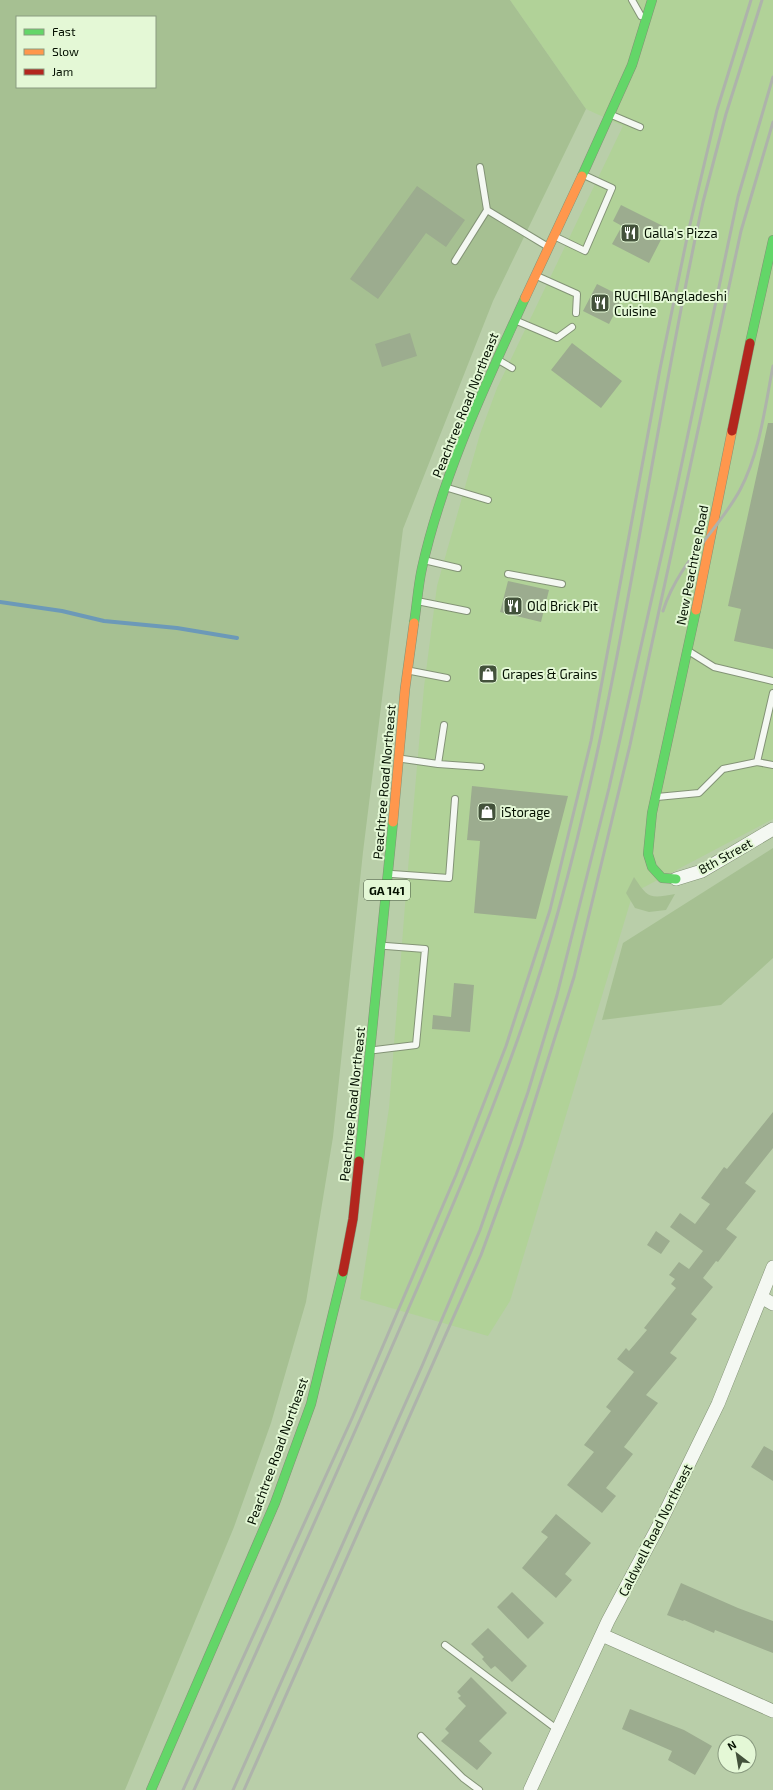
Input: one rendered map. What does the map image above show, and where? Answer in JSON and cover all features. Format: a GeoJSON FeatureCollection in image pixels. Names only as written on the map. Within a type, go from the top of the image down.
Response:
{"type":"FeatureCollection","features":[{"type":"Feature","properties":{"kind":"main road","name":"Peachtree Road Northeast"},"geometry":{"type":"LineString","coordinates":[[150,1790],[275,1503],[311,1404],[339,1291],[353,1219],[382,946],[408,670],[424,560],[445,487],[473,412],[514,319],[611,114],[632,65],[652,0]]}},
{"type":"Feature","properties":{"kind":"main road","name":"New Peachtree Road"},"geometry":{"type":"LineString","coordinates":[[676,879],[662,878],[652,867],[648,854],[652,813],[688,651],[742,381],[770,260],[773,240]]}},
{"type":"Feature","properties":{"kind":"street","name":"8th Street"},"geometry":{"type":"LineString","coordinates":[[676,879],[702,871],[773,829]]}},
{"type":"Feature","properties":{"kind":"street","name":"Caldwell Road Northeast"},"geometry":{"type":"LineString","coordinates":[[530,1790],[602,1635],[658,1527],[718,1404],[773,1267]]}},
{"type":"Feature","properties":{"kind":"street"},"geometry":{"type":"LineString","coordinates":[[761,1297],[773,1304]]}},
{"type":"Feature","properties":{"kind":"street"},"geometry":{"type":"LineString","coordinates":[[602,1635],[773,1711]]}},
{"type":"Feature","properties":{"kind":"lane"},"geometry":{"type":"LineString","coordinates":[[632,0],[645,23]]}},
{"type":"Feature","properties":{"kind":"lane"},"geometry":{"type":"LineString","coordinates":[[611,114],[640,127]]}},
{"type":"Feature","properties":{"kind":"lane"},"geometry":{"type":"LineString","coordinates":[[455,261],[487,210],[480,167]]}},
{"type":"Feature","properties":{"kind":"lane"},"geometry":{"type":"LineString","coordinates":[[553,236],[584,251],[612,188],[582,174]]}},
{"type":"Feature","properties":{"kind":"lane"},"geometry":{"type":"LineString","coordinates":[[487,210],[548,247]]}},
{"type":"Feature","properties":{"kind":"lane"},"geometry":{"type":"LineString","coordinates":[[536,275],[577,294],[576,313]]}},
{"type":"Feature","properties":{"kind":"lane"},"geometry":{"type":"LineString","coordinates":[[514,319],[557,338],[572,327]]}},
{"type":"Feature","properties":{"kind":"lane"},"geometry":{"type":"LineString","coordinates":[[497,360],[512,368]]}},
{"type":"Feature","properties":{"kind":"lane"},"geometry":{"type":"LineString","coordinates":[[445,487],[488,500]]}},
{"type":"Feature","properties":{"kind":"lane"},"geometry":{"type":"LineString","coordinates":[[424,560],[458,568]]}},
{"type":"Feature","properties":{"kind":"lane"},"geometry":{"type":"LineString","coordinates":[[508,574],[562,584]]}},
{"type":"Feature","properties":{"kind":"lane"},"geometry":{"type":"LineString","coordinates":[[418,601],[468,611]]}},
{"type":"Feature","properties":{"kind":"lane"},"geometry":{"type":"LineString","coordinates":[[688,651],[714,667],[773,681]]}},
{"type":"Feature","properties":{"kind":"lane"},"geometry":{"type":"LineString","coordinates":[[408,670],[447,678]]}},
{"type":"Feature","properties":{"kind":"lane"},"geometry":{"type":"LineString","coordinates":[[757,762],[773,693]]}},
{"type":"Feature","properties":{"kind":"lane"},"geometry":{"type":"LineString","coordinates":[[438,764],[444,725]]}},
{"type":"Feature","properties":{"kind":"lane"},"geometry":{"type":"LineString","coordinates":[[399,759],[438,764],[482,767]]}},
{"type":"Feature","properties":{"kind":"lane"},"geometry":{"type":"LineString","coordinates":[[656,797],[699,793],[723,769],[757,762],[773,765]]}},
{"type":"Feature","properties":{"kind":"lane"},"geometry":{"type":"LineString","coordinates":[[388,874],[449,878],[454,799]]}},
{"type":"Feature","properties":{"kind":"lane"},"geometry":{"type":"LineString","coordinates":[[370,1051],[416,1045],[425,949],[382,946]]}},
{"type":"Feature","properties":{"kind":"lane"},"geometry":{"type":"LineString","coordinates":[[445,1645],[558,1730]]}},
{"type":"Feature","properties":{"kind":"lane"},"geometry":{"type":"LineString","coordinates":[[421,1736],[463,1778],[479,1790]]}},
{"type":"Feature","properties":{"kind":"shaded area"},"geometry":{"type":"Polygon","coordinates":[[[0,0],[510,0],[586,109],[493,301],[403,529],[363,852],[333,1137],[306,1302],[271,1423],[234,1527],[125,1790],[0,1790],[0,0]]]}},
{"type":"Feature","properties":{"kind":"shaded area"},"geometry":{"type":"Polygon","coordinates":[[[510,0],[773,0],[773,819],[633,893],[510,1301],[488,1336],[360,1299],[389,1108],[424,687],[437,586],[480,434],[497,388],[623,126],[586,109],[510,0]]]}},
{"type":"Feature","properties":{"kind":"shaded area"},"geometry":{"type":"Polygon","coordinates":[[[773,848],[773,958],[721,1005],[602,1020],[623,943],[773,848]]]}},
{"type":"Feature","properties":{"kind":"shaded area"},"geometry":{"type":"Polygon","coordinates":[[[634,877],[646,893],[650,895],[660,896],[675,894],[666,910],[649,912],[635,908],[626,893],[634,877]]]}},
{"type":"Feature","properties":{"kind":"building"},"geometry":{"type":"Polygon","coordinates":[[[417,186],[465,220],[446,247],[426,233],[378,299],[350,279],[417,186]]]}},
{"type":"Feature","properties":{"kind":"building"},"geometry":{"type":"Polygon","coordinates":[[[621,205],[667,228],[649,263],[612,244],[622,226],[613,221],[621,205]]]}},
{"type":"Feature","properties":{"kind":"building"},"geometry":{"type":"Polygon","coordinates":[[[597,284],[623,297],[609,324],[583,311],[597,284]]]}},
{"type":"Feature","properties":{"kind":"building"},"geometry":{"type":"Polygon","coordinates":[[[410,333],[417,356],[382,367],[375,344],[410,333]]]}},
{"type":"Feature","properties":{"kind":"building"},"geometry":{"type":"Polygon","coordinates":[[[572,343],[622,381],[601,408],[551,370],[572,343]]]}},
{"type":"Feature","properties":{"kind":"building"},"geometry":{"type":"Polygon","coordinates":[[[768,423],[773,423],[773,649],[734,641],[741,609],[728,606],[768,423]]]}},
{"type":"Feature","properties":{"kind":"building"},"geometry":{"type":"Polygon","coordinates":[[[508,581],[549,590],[541,622],[500,612],[508,581]]]}},
{"type":"Feature","properties":{"kind":"building"},"geometry":{"type":"Polygon","coordinates":[[[472,786],[568,796],[536,919],[474,913],[480,841],[467,840],[472,786]]]}},
{"type":"Feature","properties":{"kind":"building"},"geometry":{"type":"Polygon","coordinates":[[[454,983],[474,985],[470,1032],[432,1029],[433,1015],[451,1017],[454,983]]]}},
{"type":"Feature","properties":{"kind":"building"},"geometry":{"type":"Polygon","coordinates":[[[773,1112],[773,1148],[745,1183],[756,1191],[726,1229],[737,1237],[718,1262],[716,1261],[703,1278],[713,1287],[691,1314],[697,1319],[670,1353],[677,1358],[646,1395],[658,1403],[624,1447],[633,1454],[606,1488],[616,1496],[602,1513],[567,1485],[594,1452],[584,1445],[611,1411],[606,1407],[634,1372],[617,1359],[626,1348],[629,1351],[647,1330],[644,1328],[676,1288],[671,1284],[675,1279],[669,1275],[679,1262],[689,1269],[703,1251],[670,1227],[680,1213],[695,1224],[710,1204],[701,1198],[724,1167],[727,1169],[773,1112]]]}},
{"type":"Feature","properties":{"kind":"building"},"geometry":{"type":"Polygon","coordinates":[[[656,1231],[670,1241],[661,1254],[647,1245],[656,1231]]]}},
{"type":"Feature","properties":{"kind":"building"},"geometry":{"type":"Polygon","coordinates":[[[764,1446],[773,1451],[773,1481],[751,1467],[764,1446]]]}},
{"type":"Feature","properties":{"kind":"building"},"geometry":{"type":"Polygon","coordinates":[[[556,1514],[591,1543],[565,1574],[572,1580],[556,1598],[522,1568],[548,1537],[541,1532],[556,1514]]]}},
{"type":"Feature","properties":{"kind":"building"},"geometry":{"type":"Polygon","coordinates":[[[681,1583],[738,1608],[773,1621],[773,1653],[715,1630],[714,1633],[684,1620],[683,1621],[667,1615],[681,1583]]]}},
{"type":"Feature","properties":{"kind":"building"},"geometry":{"type":"Polygon","coordinates":[[[512,1592],[544,1623],[528,1639],[497,1607],[512,1592]]]}},
{"type":"Feature","properties":{"kind":"building"},"geometry":{"type":"Polygon","coordinates":[[[488,1628],[527,1666],[512,1682],[495,1666],[491,1669],[482,1659],[484,1657],[471,1644],[488,1628]]]}},
{"type":"Feature","properties":{"kind":"building"},"geometry":{"type":"Polygon","coordinates":[[[471,1677],[507,1713],[479,1741],[492,1753],[477,1770],[441,1741],[449,1733],[445,1729],[466,1706],[458,1698],[461,1696],[457,1692],[471,1677]]]}},
{"type":"Feature","properties":{"kind":"building"},"geometry":{"type":"Polygon","coordinates":[[[630,1709],[684,1730],[712,1746],[695,1775],[668,1760],[672,1751],[622,1729],[630,1709]]]}},
{"type":"Feature","properties":{"kind":"waterway"},"geometry":{"type":"LineString","coordinates":[[0,602],[62,611],[104,621],[177,628],[237,638]]}},
{"type":"Feature","properties":{"kind":"railway"},"geometry":{"type":"LineString","coordinates":[[183,1790],[353,1416],[456,1175],[506,1046],[550,910],[591,741],[660,369],[688,233],[717,110],[751,0]]}},
{"type":"Feature","properties":{"kind":"railway"},"geometry":{"type":"LineString","coordinates":[[194,1790],[330,1488],[452,1208],[510,1062],[543,962],[581,824],[601,736],[703,202],[726,114],[762,0]]}},
{"type":"Feature","properties":{"kind":"railway"},"geometry":{"type":"LineString","coordinates":[[233,1790],[422,1366],[480,1230],[528,1092],[557,995],[609,788],[676,491],[738,197],[773,77]]}},
{"type":"Feature","properties":{"kind":"railway"},"geometry":{"type":"LineString","coordinates":[[244,1790],[481,1255],[521,1145],[574,977],[630,745],[741,231],[773,122]]}},
{"type":"Feature","properties":{"kind":"railway"},"geometry":{"type":"LineString","coordinates":[[663,611],[678,578],[731,505],[747,475],[761,429],[773,366]]}},
{"type":"Feature","properties":{"kind":"traffic: fast"},"geometry":{"type":"LineString","coordinates":[[582,176],[632,65],[652,0]]}},
{"type":"Feature","properties":{"kind":"traffic: fast"},"geometry":{"type":"LineString","coordinates":[[750,343],[773,240]]}},
{"type":"Feature","properties":{"kind":"traffic: fast"},"geometry":{"type":"LineString","coordinates":[[414,623],[422,568],[441,499],[453,464],[480,397],[525,298]]}},
{"type":"Feature","properties":{"kind":"traffic: fast"},"geometry":{"type":"LineString","coordinates":[[676,879],[662,878],[652,867],[648,854],[652,813],[696,610]]}},
{"type":"Feature","properties":{"kind":"traffic: fast"},"geometry":{"type":"LineString","coordinates":[[359,1161],[393,822]]}},
{"type":"Feature","properties":{"kind":"traffic: fast"},"geometry":{"type":"LineString","coordinates":[[151,1790],[275,1503],[311,1404],[343,1272]]}},
{"type":"Feature","properties":{"kind":"traffic: slow"},"geometry":{"type":"LineString","coordinates":[[525,298],[582,176]]}},
{"type":"Feature","properties":{"kind":"traffic: slow"},"geometry":{"type":"LineString","coordinates":[[696,610],[732,431]]}},
{"type":"Feature","properties":{"kind":"traffic: slow"},"geometry":{"type":"LineString","coordinates":[[393,822],[405,689],[414,623]]}},
{"type":"Feature","properties":{"kind":"traffic: jam"},"geometry":{"type":"LineString","coordinates":[[732,431],[750,343]]}},
{"type":"Feature","properties":{"kind":"traffic: jam"},"geometry":{"type":"LineString","coordinates":[[343,1272],[353,1219],[359,1161]]}},
{"type":"Feature","properties":{"kind":"place","name":"Galla's Pizza"},"geometry":{"type":"Point","coordinates":[630,233]}},
{"type":"Feature","properties":{"kind":"place","name":"RUCHI BAngladeshi Cuisine"},"geometry":{"type":"Point","coordinates":[600,303]}},
{"type":"Feature","properties":{"kind":"place","name":"Old Brick Pit"},"geometry":{"type":"Point","coordinates":[513,606]}},
{"type":"Feature","properties":{"kind":"place","name":"Grapes & Grains"},"geometry":{"type":"Point","coordinates":[488,674]}},
{"type":"Feature","properties":{"kind":"place","name":"iStorage"},"geometry":{"type":"Point","coordinates":[487,812]}}]}
